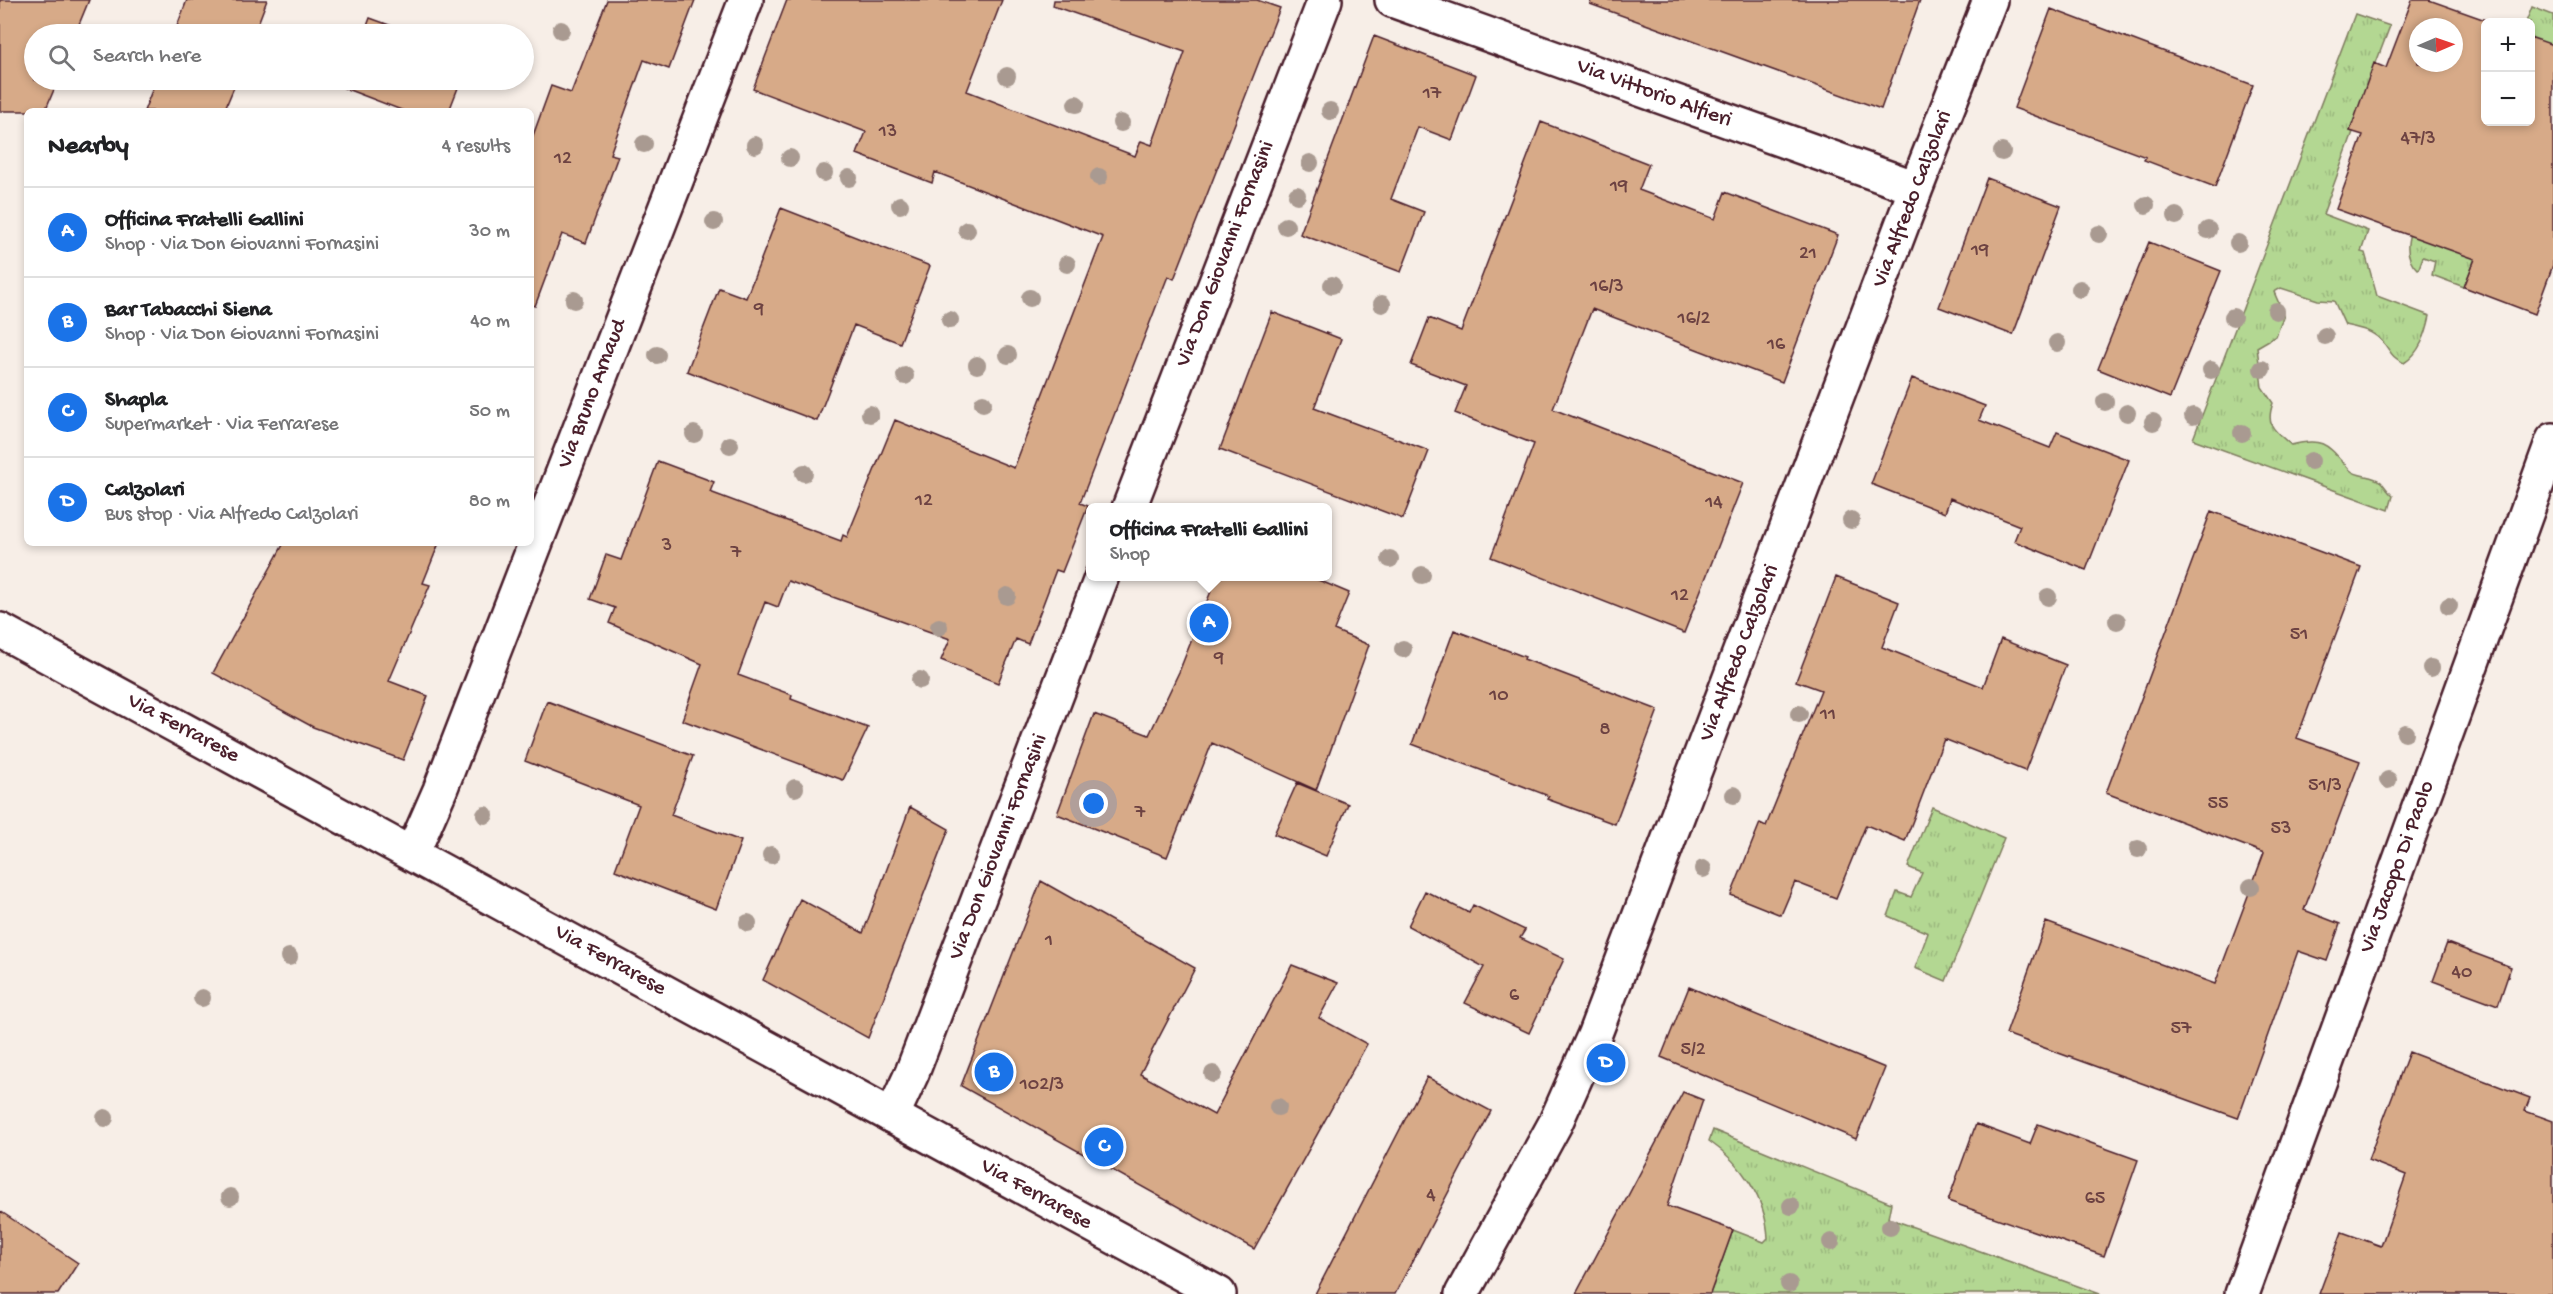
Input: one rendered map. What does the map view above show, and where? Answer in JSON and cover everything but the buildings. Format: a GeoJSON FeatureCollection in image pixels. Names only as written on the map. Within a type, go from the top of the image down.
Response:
{"type":"FeatureCollection","features":[{"type":"Feature","properties":{"kind":"street","name":"Via Bruno Arnaud"},"geometry":{"type":"LineString","coordinates":[[412,854],[449,768],[746,0]]}},
{"type":"Feature","properties":{"kind":"street","name":"Via Don Giovanni Fornasini"},"geometry":{"type":"LineString","coordinates":[[1131,503],[1325,0]]}},
{"type":"Feature","properties":{"kind":"street","name":"Via Vittorio Alfieri"},"geometry":{"type":"LineString","coordinates":[[1392,0],[1916,188]]}},
{"type":"Feature","properties":{"kind":"street","name":"Via Alfredo Calzolari"},"geometry":{"type":"LineString","coordinates":[[1462,1294],[1555,1124],[1594,1036],[1916,188],[1990,0]]}},
{"type":"Feature","properties":{"kind":"street","name":"Via Jacopo Di Paolo"},"geometry":{"type":"LineString","coordinates":[[2242,1294],[2553,440]]}},
{"type":"Feature","properties":{"kind":"street","name":"Via Don Giovanni Fornasini"},"geometry":{"type":"LineString","coordinates":[[892,1116],[912,1073],[1100,581]]}},
{"type":"Feature","properties":{"kind":"street","name":"Via Ferrarese"},"geometry":{"type":"LineString","coordinates":[[0,630],[1219,1294]]}},
{"type":"Feature","properties":{"kind":"green space"},"geometry":{"type":"Polygon","coordinates":[[[2532,7],[2553,15],[2553,46],[2535,75],[2535,18],[2528,18],[2532,7]]]}},
{"type":"Feature","properties":{"kind":"green space"},"geometry":{"type":"Polygon","coordinates":[[[2355,14],[2390,26],[2350,131],[2353,132],[2323,214],[2368,231],[2361,252],[2365,253],[2377,296],[2430,316],[2426,330],[2414,354],[2404,363],[2395,358],[2381,340],[2373,334],[2345,325],[2334,301],[2318,300],[2281,288],[2274,292],[2284,315],[2276,336],[2257,347],[2262,387],[2273,403],[2270,417],[2276,431],[2291,445],[2311,442],[2325,445],[2353,472],[2381,482],[2393,496],[2389,510],[2193,439],[2355,14]]]}},
{"type":"Feature","properties":{"kind":"green space"},"geometry":{"type":"Polygon","coordinates":[[[2423,198],[2491,216],[2464,287],[2432,275],[2435,261],[2423,257],[2417,269],[2411,261],[2408,244],[2412,225],[2423,198]]]}},
{"type":"Feature","properties":{"kind":"green space"},"geometry":{"type":"Polygon","coordinates":[[[1932,807],[2004,838],[1946,981],[1915,968],[1928,933],[1888,916],[1897,892],[1911,897],[1922,873],[1908,867],[1932,807]]]}},
{"type":"Feature","properties":{"kind":"green space"},"geometry":{"type":"Polygon","coordinates":[[[1713,1130],[1891,1203],[1888,1218],[2100,1294],[1710,1294],[1733,1230],[1764,1242],[1768,1238],[1766,1223],[1757,1196],[1741,1171],[1709,1141],[1713,1130]]]}},
{"type":"Feature","properties":{"kind":"place","name":"Officina Fratelli Gallini"},"geometry":{"type":"Point","coordinates":[1209,623]}},
{"type":"Feature","properties":{"kind":"place","name":"Calzolari"},"geometry":{"type":"Point","coordinates":[1606,1063]}},
{"type":"Feature","properties":{"kind":"place","name":"Bar Tabacchi Siena"},"geometry":{"type":"Point","coordinates":[994,1072]}},
{"type":"Feature","properties":{"kind":"place","name":"Shapla"},"geometry":{"type":"Point","coordinates":[1104,1147]}}]}
